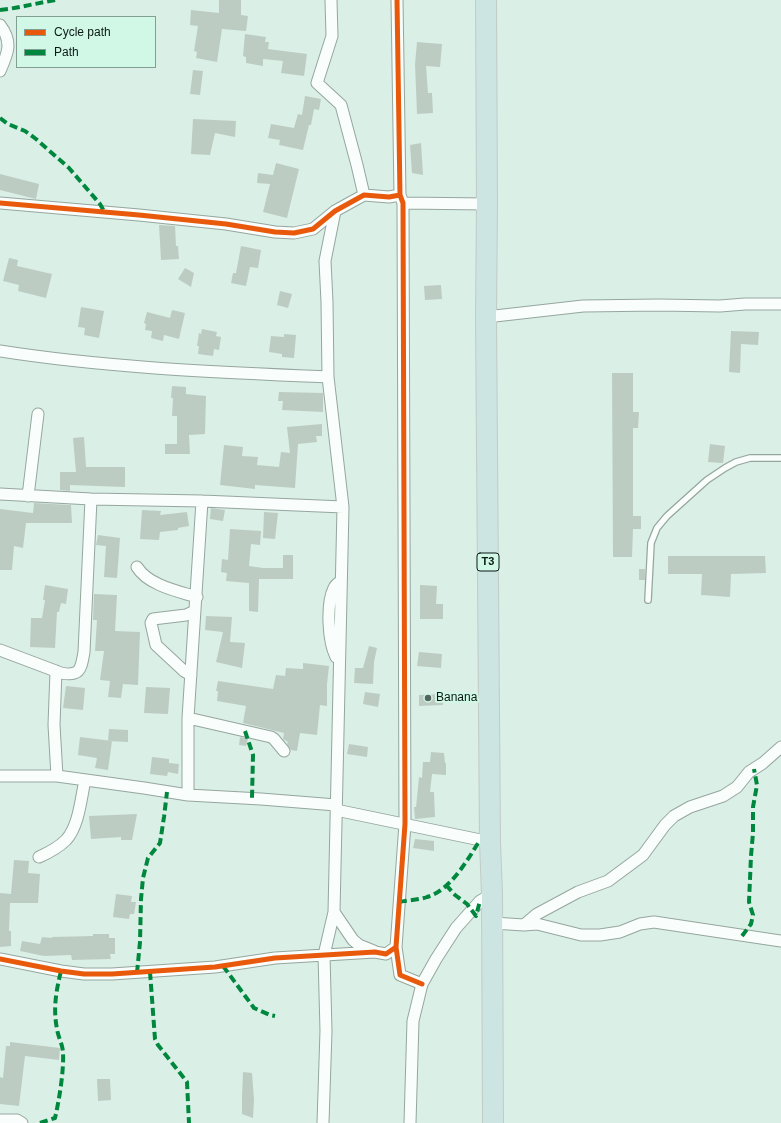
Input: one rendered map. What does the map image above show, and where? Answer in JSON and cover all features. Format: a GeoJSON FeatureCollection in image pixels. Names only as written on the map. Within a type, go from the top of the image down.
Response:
{"type":"FeatureCollection","features":[{"type":"Feature","properties":{"kind":"highway","name":"T3"},"geometry":{"type":"LineString","coordinates":[[486,0],[486,317],[490,842],[493,923],[493,1123]]}},
{"type":"Feature","properties":{"kind":"street"},"geometry":{"type":"LineString","coordinates":[[331,0],[332,36],[317,83],[341,105],[364,195]]}},
{"type":"Feature","properties":{"kind":"street"},"geometry":{"type":"LineString","coordinates":[[397,0],[402,199],[405,824],[396,948],[400,975],[422,984]]}},
{"type":"Feature","properties":{"kind":"street"},"geometry":{"type":"LineString","coordinates":[[0,25],[7,34],[8,54],[0,71]]}},
{"type":"Feature","properties":{"kind":"street"},"geometry":{"type":"LineString","coordinates":[[0,203],[132,214],[294,233],[313,229],[335,210],[364,195],[389,196],[402,199],[487,204]]}},
{"type":"Feature","properties":{"kind":"street"},"geometry":{"type":"LineString","coordinates":[[323,1123],[326,1031],[324,955],[334,912],[343,508],[328,377],[325,261],[335,210]]}},
{"type":"Feature","properties":{"kind":"street"},"geometry":{"type":"LineString","coordinates":[[486,317],[583,306],[720,306],[781,304]]}},
{"type":"Feature","properties":{"kind":"street"},"geometry":{"type":"LineString","coordinates":[[0,351],[46,358],[112,365],[328,377]]}},
{"type":"Feature","properties":{"kind":"street"},"geometry":{"type":"LineString","coordinates":[[28,496],[38,414]]}},
{"type":"Feature","properties":{"kind":"street"},"geometry":{"type":"LineString","coordinates":[[0,494],[91,499],[202,501],[343,508]]}},
{"type":"Feature","properties":{"kind":"street"},"geometry":{"type":"LineString","coordinates":[[0,650],[56,671],[72,674],[81,668],[84,652],[91,499]]}},
{"type":"Feature","properties":{"kind":"street"},"geometry":{"type":"LineString","coordinates":[[188,795],[188,718],[202,501]]}},
{"type":"Feature","properties":{"kind":"street"},"geometry":{"type":"LineString","coordinates":[[137,567],[140,572],[152,580],[196,597]]}},
{"type":"Feature","properties":{"kind":"street"},"geometry":{"type":"LineString","coordinates":[[191,676],[180,668],[156,645],[151,624],[154,619],[186,615],[195,611]]}},
{"type":"Feature","properties":{"kind":"street"},"geometry":{"type":"LineString","coordinates":[[56,671],[54,725],[56,776]]}},
{"type":"Feature","properties":{"kind":"street"},"geometry":{"type":"LineString","coordinates":[[188,718],[271,737],[284,751]]}},
{"type":"Feature","properties":{"kind":"street"},"geometry":{"type":"LineString","coordinates":[[524,925],[537,914],[578,892],[608,881],[643,855],[665,825],[674,816],[690,807],[723,796],[736,787],[749,772],[763,763],[781,747]]}},
{"type":"Feature","properties":{"kind":"street"},"geometry":{"type":"LineString","coordinates":[[0,776],[56,776],[188,795],[261,799],[336,808],[490,842]]}},
{"type":"Feature","properties":{"kind":"street"},"geometry":{"type":"LineString","coordinates":[[39,857],[51,851],[66,840],[73,830],[85,780]]}},
{"type":"Feature","properties":{"kind":"street"},"geometry":{"type":"LineString","coordinates":[[410,1123],[413,1021],[422,984],[456,928],[480,901],[492,894]]}},
{"type":"Feature","properties":{"kind":"street"},"geometry":{"type":"LineString","coordinates":[[334,912],[353,940],[359,945],[376,952],[386,954],[396,948]]}},
{"type":"Feature","properties":{"kind":"street"},"geometry":{"type":"LineString","coordinates":[[493,923],[524,925],[537,924],[581,935],[600,935],[620,932],[640,924],[654,922],[781,941]]}},
{"type":"Feature","properties":{"kind":"street"},"geometry":{"type":"LineString","coordinates":[[0,959],[61,971],[84,974],[112,974],[215,967],[275,958],[376,952]]}},
{"type":"Feature","properties":{"kind":"street"},"geometry":{"type":"LineString","coordinates":[[0,1120],[16,1120],[22,1123]]}},
{"type":"Feature","properties":{"kind":"lane"},"geometry":{"type":"LineString","coordinates":[[648,600],[651,543],[657,528],[667,516],[707,480],[736,462],[750,458],[781,458]]}},
{"type":"Feature","properties":{"kind":"building"},"geometry":{"type":"Polygon","coordinates":[[[219,0],[241,0],[241,15],[248,16],[246,31],[222,29],[217,62],[196,58],[197,52],[194,51],[198,26],[190,25],[191,10],[219,13],[219,0]]]}},
{"type":"Feature","properties":{"kind":"building"},"geometry":{"type":"Polygon","coordinates":[[[245,34],[266,37],[265,42],[269,42],[268,49],[307,54],[304,76],[281,73],[283,61],[263,59],[263,66],[246,63],[246,57],[243,56],[245,34]]]}},
{"type":"Feature","properties":{"kind":"building"},"geometry":{"type":"Polygon","coordinates":[[[417,42],[442,44],[440,67],[426,66],[428,93],[432,93],[433,113],[417,114],[415,64],[417,42]]]}},
{"type":"Feature","properties":{"kind":"building"},"geometry":{"type":"Polygon","coordinates":[[[193,70],[203,71],[200,95],[190,94],[193,70]]]}},
{"type":"Feature","properties":{"kind":"building"},"geometry":{"type":"Polygon","coordinates":[[[305,96],[321,99],[319,110],[314,109],[311,125],[309,125],[303,150],[279,145],[280,140],[268,138],[271,124],[294,128],[298,114],[302,115],[305,96]]]}},
{"type":"Feature","properties":{"kind":"building"},"geometry":{"type":"Polygon","coordinates":[[[193,119],[236,121],[235,137],[215,133],[210,155],[191,154],[193,119]]]}},
{"type":"Feature","properties":{"kind":"building"},"geometry":{"type":"Polygon","coordinates":[[[421,143],[423,175],[412,173],[410,145],[421,143]]]}},
{"type":"Feature","properties":{"kind":"building"},"geometry":{"type":"Polygon","coordinates":[[[276,163],[299,169],[287,218],[263,212],[270,184],[257,183],[258,173],[273,175],[276,163]]]}},
{"type":"Feature","properties":{"kind":"building"},"geometry":{"type":"Polygon","coordinates":[[[0,174],[39,184],[36,199],[0,190],[0,174]]]}},
{"type":"Feature","properties":{"kind":"building"},"geometry":{"type":"Polygon","coordinates":[[[159,225],[175,226],[176,246],[178,246],[179,259],[161,260],[159,225]]]}},
{"type":"Feature","properties":{"kind":"building"},"geometry":{"type":"Polygon","coordinates":[[[241,246],[261,250],[258,268],[250,267],[246,286],[231,283],[233,273],[236,273],[241,246]]]}},
{"type":"Feature","properties":{"kind":"building"},"geometry":{"type":"Polygon","coordinates":[[[9,258],[18,260],[17,266],[52,274],[46,298],[18,291],[19,285],[3,281],[9,258]]]}},
{"type":"Feature","properties":{"kind":"building"},"geometry":{"type":"Polygon","coordinates":[[[185,268],[194,273],[191,287],[178,279],[185,268]]]}},
{"type":"Feature","properties":{"kind":"building"},"geometry":{"type":"Polygon","coordinates":[[[441,285],[442,299],[425,300],[424,286],[441,285]]]}},
{"type":"Feature","properties":{"kind":"building"},"geometry":{"type":"Polygon","coordinates":[[[280,291],[292,294],[288,308],[277,305],[280,291]]]}},
{"type":"Feature","properties":{"kind":"building"},"geometry":{"type":"Polygon","coordinates":[[[81,307],[104,311],[99,338],[84,335],[85,328],[78,327],[81,307]]]}},
{"type":"Feature","properties":{"kind":"building"},"geometry":{"type":"Polygon","coordinates":[[[172,310],[185,313],[179,339],[164,335],[163,341],[151,338],[152,331],[145,330],[146,324],[144,323],[147,312],[170,318],[172,310]]]}},
{"type":"Feature","properties":{"kind":"building"},"geometry":{"type":"Polygon","coordinates":[[[202,329],[217,332],[216,336],[221,337],[219,350],[214,349],[213,356],[198,354],[199,346],[197,346],[199,333],[201,334],[202,329]]]}},
{"type":"Feature","properties":{"kind":"building"},"geometry":{"type":"Polygon","coordinates":[[[731,331],[759,332],[758,345],[741,344],[740,373],[729,372],[731,331]]]}},
{"type":"Feature","properties":{"kind":"building"},"geometry":{"type":"Polygon","coordinates":[[[284,334],[296,335],[294,358],[282,357],[282,354],[269,352],[271,336],[284,337],[284,334]]]}},
{"type":"Feature","properties":{"kind":"building"},"geometry":{"type":"Polygon","coordinates":[[[612,373],[633,373],[633,412],[639,412],[638,428],[633,428],[633,516],[641,516],[641,529],[633,529],[632,557],[613,557],[612,373]]]}},
{"type":"Feature","properties":{"kind":"building"},"geometry":{"type":"Polygon","coordinates":[[[172,386],[186,387],[186,394],[206,396],[205,434],[189,435],[190,454],[165,454],[165,444],[177,444],[177,416],[172,416],[172,386]]]}},
{"type":"Feature","properties":{"kind":"building"},"geometry":{"type":"Polygon","coordinates":[[[279,392],[323,393],[323,412],[282,410],[283,401],[278,401],[279,392]]]}},
{"type":"Feature","properties":{"kind":"building"},"geometry":{"type":"Polygon","coordinates":[[[322,424],[322,436],[316,436],[317,442],[298,444],[295,488],[255,485],[255,489],[220,485],[224,445],[243,447],[242,456],[258,457],[257,465],[279,467],[281,452],[290,453],[287,427],[322,424]]]}},
{"type":"Feature","properties":{"kind":"building"},"geometry":{"type":"Polygon","coordinates":[[[84,437],[86,467],[125,467],[125,487],[70,485],[70,491],[60,490],[60,472],[76,472],[73,438],[84,437]]]}},
{"type":"Feature","properties":{"kind":"building"},"geometry":{"type":"Polygon","coordinates":[[[710,444],[725,446],[723,463],[708,462],[710,444]]]}},
{"type":"Feature","properties":{"kind":"building"},"geometry":{"type":"Polygon","coordinates":[[[34,503],[71,505],[72,523],[26,523],[23,548],[14,546],[12,570],[0,570],[0,509],[33,513],[34,503]]]}},
{"type":"Feature","properties":{"kind":"building"},"geometry":{"type":"Polygon","coordinates":[[[211,508],[225,510],[223,521],[210,519],[211,508]]]}},
{"type":"Feature","properties":{"kind":"building"},"geometry":{"type":"Polygon","coordinates":[[[142,510],[161,511],[160,515],[187,512],[189,526],[178,528],[178,530],[160,532],[159,540],[140,539],[142,510]]]}},
{"type":"Feature","properties":{"kind":"building"},"geometry":{"type":"Polygon","coordinates":[[[264,512],[278,513],[275,539],[263,538],[264,512]]]}},
{"type":"Feature","properties":{"kind":"building"},"geometry":{"type":"Polygon","coordinates":[[[230,529],[261,531],[260,545],[251,544],[249,566],[283,568],[283,555],[293,555],[293,579],[259,579],[258,612],[249,611],[249,583],[226,581],[227,573],[221,572],[222,559],[228,560],[230,529]]]}},
{"type":"Feature","properties":{"kind":"building"},"geometry":{"type":"Polygon","coordinates":[[[98,535],[120,538],[117,578],[104,577],[106,546],[96,545],[98,535]]]}},
{"type":"Feature","properties":{"kind":"building"},"geometry":{"type":"Polygon","coordinates":[[[668,556],[765,556],[766,573],[731,574],[730,597],[701,595],[702,574],[668,574],[668,556]]]}},
{"type":"Feature","properties":{"kind":"building"},"geometry":{"type":"Polygon","coordinates":[[[639,569],[645,569],[645,580],[639,580],[639,569]]]}},
{"type":"Feature","properties":{"kind":"building"},"geometry":{"type":"Polygon","coordinates":[[[45,585],[68,589],[66,604],[61,603],[59,612],[57,612],[55,648],[30,647],[31,618],[42,618],[45,600],[43,600],[45,585]]]}},
{"type":"Feature","properties":{"kind":"building"},"geometry":{"type":"Polygon","coordinates":[[[420,585],[437,586],[436,604],[443,604],[443,619],[420,619],[420,585]]]}},
{"type":"Feature","properties":{"kind":"building"},"geometry":{"type":"Polygon","coordinates":[[[94,594],[117,595],[115,631],[140,632],[138,685],[123,684],[121,698],[108,697],[110,681],[100,680],[104,651],[95,651],[97,620],[93,620],[94,594]]]}},
{"type":"Feature","properties":{"kind":"building"},"geometry":{"type":"Polygon","coordinates":[[[206,616],[232,617],[230,642],[245,643],[242,668],[216,662],[223,632],[205,630],[206,616]]]}},
{"type":"Feature","properties":{"kind":"building"},"geometry":{"type":"Polygon","coordinates":[[[369,646],[377,648],[374,662],[373,684],[354,683],[355,668],[363,668],[369,646]]]}},
{"type":"Feature","properties":{"kind":"building"},"geometry":{"type":"Polygon","coordinates":[[[419,652],[442,654],[441,668],[417,666],[419,652]]]}},
{"type":"Feature","properties":{"kind":"building"},"geometry":{"type":"Polygon","coordinates":[[[303,663],[329,666],[327,706],[320,705],[317,735],[300,733],[297,751],[291,750],[287,744],[288,742],[283,739],[284,733],[243,723],[246,706],[217,701],[218,691],[216,691],[218,681],[273,689],[276,675],[285,676],[286,668],[303,669],[303,663]]]}},
{"type":"Feature","properties":{"kind":"building"},"geometry":{"type":"Polygon","coordinates":[[[66,686],[85,688],[83,710],[63,708],[66,686]]]}},
{"type":"Feature","properties":{"kind":"building"},"geometry":{"type":"Polygon","coordinates":[[[146,687],[170,688],[168,714],[144,713],[146,687]]]}},
{"type":"Feature","properties":{"kind":"building"},"geometry":{"type":"Polygon","coordinates":[[[365,692],[380,694],[378,707],[363,704],[365,692]]]}},
{"type":"Feature","properties":{"kind":"building"},"geometry":{"type":"Polygon","coordinates":[[[442,694],[443,705],[419,706],[419,695],[442,694]]]}},
{"type":"Feature","properties":{"kind":"building"},"geometry":{"type":"Polygon","coordinates":[[[109,729],[128,730],[128,742],[108,741],[109,729]]]}},
{"type":"Feature","properties":{"kind":"building"},"geometry":{"type":"Polygon","coordinates":[[[80,737],[112,741],[108,770],[95,768],[97,758],[78,755],[80,737]]]}},
{"type":"Feature","properties":{"kind":"building"},"geometry":{"type":"Polygon","coordinates":[[[240,737],[248,739],[246,746],[239,745],[240,737]]]}},
{"type":"Feature","properties":{"kind":"building"},"geometry":{"type":"Polygon","coordinates":[[[349,744],[368,747],[367,757],[347,754],[349,744]]]}},
{"type":"Feature","properties":{"kind":"building"},"geometry":{"type":"Polygon","coordinates":[[[431,752],[444,753],[446,775],[432,774],[430,792],[434,792],[435,817],[415,819],[414,807],[416,807],[419,777],[422,778],[423,762],[430,762],[431,752]]]}},
{"type":"Feature","properties":{"kind":"building"},"geometry":{"type":"Polygon","coordinates":[[[152,757],[169,759],[169,763],[179,764],[178,774],[168,772],[167,776],[150,774],[152,757]]]}},
{"type":"Feature","properties":{"kind":"building"},"geometry":{"type":"Polygon","coordinates":[[[137,814],[132,840],[121,840],[121,837],[91,839],[89,816],[137,814]]]}},
{"type":"Feature","properties":{"kind":"building"},"geometry":{"type":"Polygon","coordinates":[[[415,839],[434,841],[434,851],[413,848],[415,839]]]}},
{"type":"Feature","properties":{"kind":"building"},"geometry":{"type":"Polygon","coordinates":[[[14,860],[29,861],[28,873],[40,874],[38,903],[10,903],[9,931],[11,931],[11,946],[0,947],[0,893],[11,894],[14,860]]]}},
{"type":"Feature","properties":{"kind":"building"},"geometry":{"type":"Polygon","coordinates":[[[116,894],[132,896],[131,902],[136,902],[134,914],[130,914],[129,919],[113,917],[116,894]]]}},
{"type":"Feature","properties":{"kind":"building"},"geometry":{"type":"Polygon","coordinates":[[[93,934],[109,934],[109,938],[115,938],[115,954],[110,954],[111,959],[72,960],[71,955],[44,956],[20,951],[22,941],[40,944],[42,937],[93,936],[93,934]]]}},
{"type":"Feature","properties":{"kind":"building"},"geometry":{"type":"Polygon","coordinates":[[[10,1042],[60,1048],[59,1060],[25,1056],[19,1106],[0,1104],[0,1077],[3,1078],[6,1046],[10,1046],[10,1042]]]}},
{"type":"Feature","properties":{"kind":"building"},"geometry":{"type":"Polygon","coordinates":[[[243,1072],[252,1073],[254,1100],[253,1118],[242,1114],[243,1072]]]}},
{"type":"Feature","properties":{"kind":"building"},"geometry":{"type":"Polygon","coordinates":[[[97,1079],[110,1079],[111,1100],[98,1101],[97,1079]]]}},
{"type":"Feature","properties":{"kind":"marked path"},"geometry":{"type":"LineString","coordinates":[[0,10],[56,0]]}},
{"type":"Feature","properties":{"kind":"marked path"},"geometry":{"type":"LineString","coordinates":[[0,118],[8,124],[25,131],[69,168],[100,204],[104,211]]}},
{"type":"Feature","properties":{"kind":"marked path"},"geometry":{"type":"LineString","coordinates":[[245,731],[253,755],[252,798]]}},
{"type":"Feature","properties":{"kind":"marked path"},"geometry":{"type":"LineString","coordinates":[[742,936],[751,924],[753,915],[749,902],[753,807],[757,785],[754,769]]}},
{"type":"Feature","properties":{"kind":"marked path"},"geometry":{"type":"LineString","coordinates":[[137,973],[143,878],[148,858],[160,843],[167,792]]}},
{"type":"Feature","properties":{"kind":"marked path"},"geometry":{"type":"LineString","coordinates":[[399,902],[424,898],[444,888],[458,873],[480,840]]}},
{"type":"Feature","properties":{"kind":"marked path"},"geometry":{"type":"LineString","coordinates":[[446,885],[455,895],[467,904],[476,916],[480,901]]}},
{"type":"Feature","properties":{"kind":"marked path"},"geometry":{"type":"LineString","coordinates":[[223,966],[254,1008],[275,1016]]}},
{"type":"Feature","properties":{"kind":"marked path"},"geometry":{"type":"LineString","coordinates":[[40,1123],[55,1118],[61,1086],[63,1053],[58,1035],[55,1007],[56,993],[61,971]]}},
{"type":"Feature","properties":{"kind":"marked path"},"geometry":{"type":"LineString","coordinates":[[150,972],[155,1039],[187,1082],[189,1123]]}},
{"type":"Feature","properties":{"kind":"cycle path"},"geometry":{"type":"LineString","coordinates":[[397,0],[400,195],[403,203],[405,824],[396,947],[400,975],[422,984]]}},
{"type":"Feature","properties":{"kind":"cycle path"},"geometry":{"type":"LineString","coordinates":[[0,203],[139,215],[294,233],[313,229],[335,211],[364,195],[389,197],[400,195]]}},
{"type":"Feature","properties":{"kind":"cycle path"},"geometry":{"type":"LineString","coordinates":[[0,959],[61,971],[84,974],[112,974],[215,967],[275,958],[375,952],[386,954],[396,947]]}},
{"type":"Feature","properties":{"kind":"place","name":"Banana"},"geometry":{"type":"Point","coordinates":[428,698]}}]}
